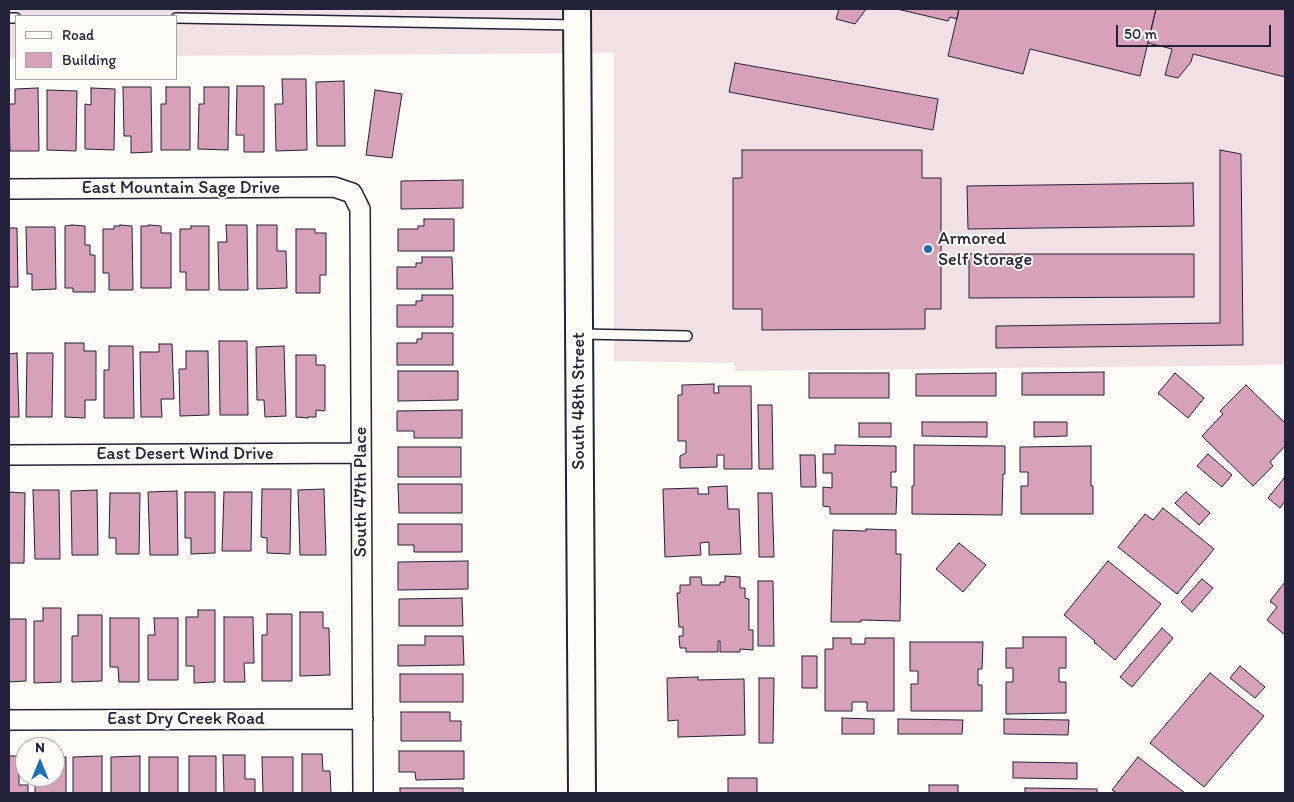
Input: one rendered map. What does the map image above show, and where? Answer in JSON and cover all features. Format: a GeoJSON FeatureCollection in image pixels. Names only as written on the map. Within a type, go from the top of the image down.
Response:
{"type":"FeatureCollection","features":[{"type":"Feature","properties":{"kind":"main road","name":"South 48th Street"},"geometry":{"type":"LineString","coordinates":[[577,17],[582,793]]}},
{"type":"Feature","properties":{"kind":"street","name":"East Mountain Sage Drive"},"geometry":{"type":"LineString","coordinates":[[9,189],[334,187],[352,193]]}},
{"type":"Feature","properties":{"kind":"street","name":"South 47th Place"},"geometry":{"type":"LineString","coordinates":[[352,193],[360,209],[363,793]]}},
{"type":"Feature","properties":{"kind":"street","name":"East Desert Wind Drive"},"geometry":{"type":"LineString","coordinates":[[9,455],[361,453]]}},
{"type":"Feature","properties":{"kind":"street","name":"East Dry Creek Road"},"geometry":{"type":"LineString","coordinates":[[9,720],[363,719]]}},
{"type":"Feature","properties":{"kind":"lane"},"geometry":{"type":"LineString","coordinates":[[178,18],[577,17]]}},
{"type":"Feature","properties":{"kind":"lane"},"geometry":{"type":"LineString","coordinates":[[578,334],[687,336]]}},
{"type":"Feature","properties":{"kind":"shaded area"},"geometry":{"type":"Polygon","coordinates":[[[9,9],[1285,9],[1285,365],[735,371],[734,363],[614,361],[614,53],[178,56],[178,15],[15,15],[15,58],[9,58],[9,9]]]}},
{"type":"Feature","properties":{"kind":"building"},"geometry":{"type":"Polygon","coordinates":[[[839,9],[866,9],[855,24],[836,19],[839,9]]]}},
{"type":"Feature","properties":{"kind":"building"},"geometry":{"type":"Polygon","coordinates":[[[897,9],[959,9],[957,19],[950,17],[948,21],[897,9]]]}},
{"type":"Feature","properties":{"kind":"building"},"geometry":{"type":"Polygon","coordinates":[[[959,9],[1156,9],[1140,76],[1030,49],[1023,74],[948,56],[959,9]]]}},
{"type":"Feature","properties":{"kind":"building"},"geometry":{"type":"Polygon","coordinates":[[[1156,9],[1285,9],[1285,77],[1193,54],[1191,62],[1178,78],[1165,75],[1172,49],[1148,43],[1156,9]]]}},
{"type":"Feature","properties":{"kind":"building"},"geometry":{"type":"Polygon","coordinates":[[[735,63],[938,99],[933,130],[729,92],[735,63]]]}},
{"type":"Feature","properties":{"kind":"building"},"geometry":{"type":"Polygon","coordinates":[[[282,79],[306,79],[307,150],[276,151],[275,104],[283,104],[282,79]]]}},
{"type":"Feature","properties":{"kind":"building"},"geometry":{"type":"Polygon","coordinates":[[[344,81],[345,146],[317,146],[316,82],[344,81]]]}},
{"type":"Feature","properties":{"kind":"building"},"geometry":{"type":"Polygon","coordinates":[[[237,86],[264,86],[264,152],[244,152],[244,135],[236,135],[237,86]]]}},
{"type":"Feature","properties":{"kind":"building"},"geometry":{"type":"Polygon","coordinates":[[[123,87],[151,87],[152,152],[131,153],[131,136],[124,136],[123,87]]]}},
{"type":"Feature","properties":{"kind":"building"},"geometry":{"type":"Polygon","coordinates":[[[166,87],[190,87],[190,150],[161,150],[161,104],[166,104],[166,87]]]}},
{"type":"Feature","properties":{"kind":"building"},"geometry":{"type":"Polygon","coordinates":[[[204,87],[229,87],[228,150],[198,149],[199,104],[204,104],[204,87]]]}},
{"type":"Feature","properties":{"kind":"building"},"geometry":{"type":"Polygon","coordinates":[[[38,88],[39,151],[10,151],[9,104],[15,104],[15,89],[38,88]]]}},
{"type":"Feature","properties":{"kind":"building"},"geometry":{"type":"Polygon","coordinates":[[[91,88],[115,89],[114,150],[85,149],[85,104],[91,105],[91,88]]]}},
{"type":"Feature","properties":{"kind":"building"},"geometry":{"type":"Polygon","coordinates":[[[47,90],[77,91],[76,151],[47,150],[47,90]]]}},
{"type":"Feature","properties":{"kind":"building"},"geometry":{"type":"Polygon","coordinates":[[[375,90],[402,94],[392,158],[366,155],[375,90]]]}},
{"type":"Feature","properties":{"kind":"building"},"geometry":{"type":"Polygon","coordinates":[[[742,150],[922,150],[922,178],[941,178],[941,309],[925,309],[925,329],[762,330],[762,309],[733,309],[733,178],[742,178],[742,150]]]}},
{"type":"Feature","properties":{"kind":"building"},"geometry":{"type":"Polygon","coordinates":[[[1220,150],[1241,154],[1243,345],[996,348],[996,326],[1220,323],[1220,150]]]}},
{"type":"Feature","properties":{"kind":"building"},"geometry":{"type":"Polygon","coordinates":[[[463,180],[463,208],[401,209],[401,181],[463,180]]]}},
{"type":"Feature","properties":{"kind":"building"},"geometry":{"type":"Polygon","coordinates":[[[1193,183],[1194,226],[968,229],[967,186],[1193,183]]]}},
{"type":"Feature","properties":{"kind":"building"},"geometry":{"type":"Polygon","coordinates":[[[424,219],[454,219],[454,251],[398,251],[398,229],[418,229],[418,226],[424,226],[424,219]]]}},
{"type":"Feature","properties":{"kind":"building"},"geometry":{"type":"Polygon","coordinates":[[[226,225],[247,225],[248,290],[219,290],[218,242],[227,242],[226,225]]]}},
{"type":"Feature","properties":{"kind":"building"},"geometry":{"type":"Polygon","coordinates":[[[257,225],[277,225],[277,251],[286,251],[287,288],[257,289],[257,225]]]}},
{"type":"Feature","properties":{"kind":"building"},"geometry":{"type":"Polygon","coordinates":[[[65,226],[85,226],[85,245],[90,245],[90,255],[95,255],[95,292],[73,292],[73,288],[65,288],[65,226]]]}},
{"type":"Feature","properties":{"kind":"building"},"geometry":{"type":"Polygon","coordinates":[[[114,226],[132,226],[133,290],[109,290],[109,273],[103,273],[103,229],[114,229],[114,226]]]}},
{"type":"Feature","properties":{"kind":"building"},"geometry":{"type":"Polygon","coordinates":[[[141,226],[161,226],[161,233],[171,233],[171,288],[141,288],[141,226]]]}},
{"type":"Feature","properties":{"kind":"building"},"geometry":{"type":"Polygon","coordinates":[[[191,226],[209,226],[209,290],[186,290],[186,272],[180,272],[180,229],[191,229],[191,226]]]}},
{"type":"Feature","properties":{"kind":"building"},"geometry":{"type":"Polygon","coordinates":[[[26,227],[55,227],[56,289],[32,290],[32,274],[27,274],[26,227]]]}},
{"type":"Feature","properties":{"kind":"building"},"geometry":{"type":"Polygon","coordinates":[[[9,228],[17,228],[18,287],[9,287],[9,228]]]}},
{"type":"Feature","properties":{"kind":"building"},"geometry":{"type":"Polygon","coordinates":[[[296,229],[315,229],[315,233],[326,233],[326,275],[320,275],[320,293],[296,293],[296,229]]]}},
{"type":"Feature","properties":{"kind":"building"},"geometry":{"type":"Polygon","coordinates":[[[969,254],[1194,254],[1194,297],[969,298],[969,254]]]}},
{"type":"Feature","properties":{"kind":"building"},"geometry":{"type":"Polygon","coordinates":[[[422,257],[452,257],[453,289],[397,289],[397,267],[416,267],[416,263],[422,263],[422,257]]]}},
{"type":"Feature","properties":{"kind":"building"},"geometry":{"type":"Polygon","coordinates":[[[422,295],[453,295],[453,327],[397,327],[397,305],[416,305],[416,301],[422,301],[422,295]]]}},
{"type":"Feature","properties":{"kind":"building"},"geometry":{"type":"Polygon","coordinates":[[[422,333],[453,333],[453,365],[397,365],[397,343],[417,343],[417,339],[422,339],[422,333]]]}},
{"type":"Feature","properties":{"kind":"building"},"geometry":{"type":"Polygon","coordinates":[[[219,341],[247,341],[248,415],[220,415],[219,341]]]}},
{"type":"Feature","properties":{"kind":"building"},"geometry":{"type":"Polygon","coordinates":[[[65,343],[84,343],[84,351],[96,351],[96,400],[85,400],[85,418],[65,417],[65,343]]]}},
{"type":"Feature","properties":{"kind":"building"},"geometry":{"type":"Polygon","coordinates":[[[159,344],[172,344],[174,399],[161,399],[162,417],[141,417],[140,352],[159,352],[159,344]]]}},
{"type":"Feature","properties":{"kind":"building"},"geometry":{"type":"Polygon","coordinates":[[[109,346],[133,346],[134,418],[104,418],[104,370],[109,370],[109,346]]]}},
{"type":"Feature","properties":{"kind":"building"},"geometry":{"type":"Polygon","coordinates":[[[284,346],[286,416],[265,417],[264,400],[257,400],[256,347],[284,346]]]}},
{"type":"Feature","properties":{"kind":"building"},"geometry":{"type":"Polygon","coordinates":[[[186,351],[208,351],[209,415],[180,416],[179,369],[186,369],[186,351]]]}},
{"type":"Feature","properties":{"kind":"building"},"geometry":{"type":"Polygon","coordinates":[[[17,353],[19,417],[9,417],[9,354],[17,353]]]}},
{"type":"Feature","properties":{"kind":"building"},"geometry":{"type":"Polygon","coordinates":[[[27,353],[53,353],[52,417],[26,417],[27,353]]]}},
{"type":"Feature","properties":{"kind":"building"},"geometry":{"type":"Polygon","coordinates":[[[296,355],[316,355],[316,365],[325,365],[325,410],[316,410],[316,417],[296,417],[296,355]]]}},
{"type":"Feature","properties":{"kind":"building"},"geometry":{"type":"Polygon","coordinates":[[[398,371],[458,371],[458,400],[398,401],[398,371]]]}},
{"type":"Feature","properties":{"kind":"building"},"geometry":{"type":"Polygon","coordinates":[[[1104,372],[1104,395],[1022,395],[1022,373],[1104,372]]]}},
{"type":"Feature","properties":{"kind":"building"},"geometry":{"type":"Polygon","coordinates":[[[809,373],[889,373],[889,398],[809,398],[809,373]]]}},
{"type":"Feature","properties":{"kind":"building"},"geometry":{"type":"Polygon","coordinates":[[[996,373],[996,396],[916,396],[916,374],[996,373]]]}},
{"type":"Feature","properties":{"kind":"building"},"geometry":{"type":"Polygon","coordinates":[[[1175,373],[1204,398],[1188,418],[1158,393],[1175,373]]]}},
{"type":"Feature","properties":{"kind":"building"},"geometry":{"type":"Polygon","coordinates":[[[714,384],[714,393],[719,393],[718,386],[751,386],[752,469],[724,469],[724,455],[717,455],[717,467],[680,468],[680,456],[686,453],[686,441],[678,441],[678,395],[682,395],[682,385],[714,384]]]}},
{"type":"Feature","properties":{"kind":"building"},"geometry":{"type":"Polygon","coordinates":[[[1246,385],[1285,423],[1285,446],[1270,462],[1273,466],[1253,486],[1202,436],[1223,414],[1220,411],[1246,385]]]}},
{"type":"Feature","properties":{"kind":"building"},"geometry":{"type":"Polygon","coordinates":[[[758,405],[772,405],[773,469],[759,469],[758,405]]]}},
{"type":"Feature","properties":{"kind":"building"},"geometry":{"type":"Polygon","coordinates":[[[462,410],[462,438],[414,438],[414,431],[397,431],[397,411],[462,410]]]}},
{"type":"Feature","properties":{"kind":"building"},"geometry":{"type":"Polygon","coordinates":[[[922,422],[987,422],[987,437],[922,436],[922,422]]]}},
{"type":"Feature","properties":{"kind":"building"},"geometry":{"type":"Polygon","coordinates":[[[1034,422],[1067,422],[1067,436],[1034,437],[1034,422]]]}},
{"type":"Feature","properties":{"kind":"building"},"geometry":{"type":"Polygon","coordinates":[[[859,423],[891,423],[891,437],[859,437],[859,423]]]}},
{"type":"Feature","properties":{"kind":"building"},"geometry":{"type":"Polygon","coordinates":[[[835,445],[896,446],[896,472],[891,472],[891,487],[897,487],[896,514],[830,514],[830,507],[823,506],[823,487],[832,488],[832,473],[823,473],[823,454],[835,454],[835,445]]]}},
{"type":"Feature","properties":{"kind":"building"},"geometry":{"type":"Polygon","coordinates":[[[914,445],[1005,446],[1002,515],[912,514],[914,445]]]}},
{"type":"Feature","properties":{"kind":"building"},"geometry":{"type":"Polygon","coordinates":[[[1091,446],[1093,514],[1021,514],[1021,486],[1028,486],[1028,472],[1020,472],[1020,447],[1091,446]]]}},
{"type":"Feature","properties":{"kind":"building"},"geometry":{"type":"Polygon","coordinates":[[[398,447],[461,447],[461,477],[398,477],[398,447]]]}},
{"type":"Feature","properties":{"kind":"building"},"geometry":{"type":"Polygon","coordinates":[[[1208,454],[1232,475],[1222,487],[1197,466],[1208,454]]]}},
{"type":"Feature","properties":{"kind":"building"},"geometry":{"type":"Polygon","coordinates":[[[800,455],[815,455],[816,487],[801,487],[800,455]]]}},
{"type":"Feature","properties":{"kind":"building"},"geometry":{"type":"Polygon","coordinates":[[[1285,477],[1285,501],[1280,508],[1268,498],[1285,477]]]}},
{"type":"Feature","properties":{"kind":"building"},"geometry":{"type":"Polygon","coordinates":[[[398,484],[462,484],[462,513],[399,513],[398,484]]]}},
{"type":"Feature","properties":{"kind":"building"},"geometry":{"type":"Polygon","coordinates":[[[727,486],[728,509],[739,509],[741,554],[709,555],[709,542],[700,543],[701,555],[665,557],[663,489],[698,488],[698,494],[709,494],[708,487],[727,486]]]}},
{"type":"Feature","properties":{"kind":"building"},"geometry":{"type":"Polygon","coordinates":[[[262,489],[291,489],[290,554],[267,553],[267,538],[261,537],[262,489]]]}},
{"type":"Feature","properties":{"kind":"building"},"geometry":{"type":"Polygon","coordinates":[[[324,489],[326,555],[300,555],[298,490],[324,489]]]}},
{"type":"Feature","properties":{"kind":"building"},"geometry":{"type":"Polygon","coordinates":[[[33,490],[59,490],[60,559],[35,559],[33,490]]]}},
{"type":"Feature","properties":{"kind":"building"},"geometry":{"type":"Polygon","coordinates":[[[97,490],[98,555],[72,555],[71,491],[97,490]]]}},
{"type":"Feature","properties":{"kind":"building"},"geometry":{"type":"Polygon","coordinates":[[[177,491],[178,555],[150,555],[148,492],[177,491]]]}},
{"type":"Feature","properties":{"kind":"building"},"geometry":{"type":"Polygon","coordinates":[[[9,492],[25,493],[24,563],[9,563],[9,492]]]}},
{"type":"Feature","properties":{"kind":"building"},"geometry":{"type":"Polygon","coordinates":[[[185,492],[215,492],[215,553],[191,554],[191,538],[185,538],[185,492]]]}},
{"type":"Feature","properties":{"kind":"building"},"geometry":{"type":"Polygon","coordinates":[[[224,492],[252,492],[251,551],[222,551],[224,492]]]}},
{"type":"Feature","properties":{"kind":"building"},"geometry":{"type":"Polygon","coordinates":[[[1186,492],[1210,513],[1199,525],[1175,503],[1186,492]]]}},
{"type":"Feature","properties":{"kind":"building"},"geometry":{"type":"Polygon","coordinates":[[[110,493],[140,493],[139,554],[116,554],[116,538],[109,538],[110,493]]]}},
{"type":"Feature","properties":{"kind":"building"},"geometry":{"type":"Polygon","coordinates":[[[758,493],[772,493],[774,557],[759,557],[758,493]]]}},
{"type":"Feature","properties":{"kind":"building"},"geometry":{"type":"Polygon","coordinates":[[[1163,508],[1214,549],[1177,594],[1118,547],[1145,514],[1153,520],[1163,508]]]}},
{"type":"Feature","properties":{"kind":"building"},"geometry":{"type":"Polygon","coordinates":[[[398,524],[462,524],[462,552],[414,552],[414,545],[398,545],[398,524]]]}},
{"type":"Feature","properties":{"kind":"building"},"geometry":{"type":"Polygon","coordinates":[[[866,529],[896,530],[896,554],[901,554],[900,621],[861,620],[861,622],[831,622],[833,530],[866,531],[866,529]]]}},
{"type":"Feature","properties":{"kind":"building"},"geometry":{"type":"Polygon","coordinates":[[[959,543],[986,565],[963,592],[936,569],[959,543]]]}},
{"type":"Feature","properties":{"kind":"building"},"geometry":{"type":"Polygon","coordinates":[[[468,561],[468,589],[398,590],[398,562],[468,561]]]}},
{"type":"Feature","properties":{"kind":"building"},"geometry":{"type":"Polygon","coordinates":[[[1108,561],[1161,604],[1115,660],[1064,615],[1108,561]]]}},
{"type":"Feature","properties":{"kind":"building"},"geometry":{"type":"Polygon","coordinates":[[[725,576],[740,577],[740,588],[745,588],[745,598],[749,599],[749,630],[753,630],[753,650],[740,649],[740,652],[720,652],[720,641],[718,641],[718,652],[686,652],[686,648],[680,648],[679,636],[683,636],[683,627],[679,627],[677,593],[680,593],[680,585],[690,585],[690,577],[701,577],[702,585],[720,585],[720,582],[725,582],[725,576]]]}},
{"type":"Feature","properties":{"kind":"building"},"geometry":{"type":"Polygon","coordinates":[[[1202,579],[1213,588],[1192,612],[1181,602],[1202,579]]]}},
{"type":"Feature","properties":{"kind":"building"},"geometry":{"type":"Polygon","coordinates":[[[758,581],[773,581],[774,646],[758,646],[758,581]]]}},
{"type":"Feature","properties":{"kind":"building"},"geometry":{"type":"Polygon","coordinates":[[[1285,582],[1285,635],[1267,620],[1277,607],[1270,601],[1285,582]]]}},
{"type":"Feature","properties":{"kind":"building"},"geometry":{"type":"Polygon","coordinates":[[[462,598],[463,626],[399,626],[399,599],[462,598]]]}},
{"type":"Feature","properties":{"kind":"building"},"geometry":{"type":"Polygon","coordinates":[[[43,608],[61,608],[61,682],[34,683],[34,621],[43,621],[43,608]]]}},
{"type":"Feature","properties":{"kind":"building"},"geometry":{"type":"Polygon","coordinates":[[[198,610],[215,610],[215,682],[194,683],[194,666],[186,666],[186,617],[198,617],[198,610]]]}},
{"type":"Feature","properties":{"kind":"building"},"geometry":{"type":"Polygon","coordinates":[[[300,612],[323,612],[323,628],[329,628],[330,675],[300,676],[300,612]]]}},
{"type":"Feature","properties":{"kind":"building"},"geometry":{"type":"Polygon","coordinates":[[[267,614],[292,614],[292,681],[262,681],[262,635],[267,635],[267,614]]]}},
{"type":"Feature","properties":{"kind":"building"},"geometry":{"type":"Polygon","coordinates":[[[78,615],[102,615],[102,681],[72,682],[72,636],[78,636],[78,615]]]}},
{"type":"Feature","properties":{"kind":"building"},"geometry":{"type":"Polygon","coordinates":[[[224,617],[253,617],[254,663],[244,663],[245,682],[224,682],[224,617]]]}},
{"type":"Feature","properties":{"kind":"building"},"geometry":{"type":"Polygon","coordinates":[[[110,618],[139,618],[139,682],[119,682],[118,667],[110,667],[110,618]]]}},
{"type":"Feature","properties":{"kind":"building"},"geometry":{"type":"Polygon","coordinates":[[[154,618],[178,618],[178,680],[148,680],[148,635],[155,635],[154,618]]]}},
{"type":"Feature","properties":{"kind":"building"},"geometry":{"type":"Polygon","coordinates":[[[9,619],[26,619],[26,681],[9,682],[9,619]]]}},
{"type":"Feature","properties":{"kind":"building"},"geometry":{"type":"Polygon","coordinates":[[[1162,628],[1173,638],[1132,687],[1120,677],[1162,628]]]}},
{"type":"Feature","properties":{"kind":"building"},"geometry":{"type":"Polygon","coordinates":[[[425,636],[463,636],[464,665],[398,666],[398,645],[425,645],[425,636]]]}},
{"type":"Feature","properties":{"kind":"building"},"geometry":{"type":"Polygon","coordinates":[[[1023,637],[1066,637],[1066,668],[1059,668],[1059,682],[1066,682],[1066,713],[1006,714],[1006,682],[1013,682],[1013,668],[1006,668],[1006,648],[1023,648],[1023,637]]]}},
{"type":"Feature","properties":{"kind":"building"},"geometry":{"type":"Polygon","coordinates":[[[833,638],[851,638],[851,644],[865,644],[865,638],[894,638],[894,711],[867,711],[867,702],[852,702],[852,711],[825,711],[825,649],[833,649],[833,638]]]}},
{"type":"Feature","properties":{"kind":"building"},"geometry":{"type":"Polygon","coordinates":[[[910,642],[983,642],[982,669],[978,669],[978,685],[982,685],[982,711],[911,711],[911,684],[918,684],[918,671],[910,671],[910,642]]]}},
{"type":"Feature","properties":{"kind":"building"},"geometry":{"type":"Polygon","coordinates":[[[802,656],[817,656],[817,688],[802,688],[802,656]]]}},
{"type":"Feature","properties":{"kind":"building"},"geometry":{"type":"Polygon","coordinates":[[[1240,666],[1265,687],[1255,698],[1230,678],[1240,666]]]}},
{"type":"Feature","properties":{"kind":"building"},"geometry":{"type":"Polygon","coordinates":[[[1210,673],[1264,716],[1204,787],[1150,743],[1210,673]]]}},
{"type":"Feature","properties":{"kind":"building"},"geometry":{"type":"Polygon","coordinates":[[[400,674],[463,674],[463,702],[400,702],[400,674]]]}},
{"type":"Feature","properties":{"kind":"building"},"geometry":{"type":"Polygon","coordinates":[[[698,677],[698,680],[744,679],[745,735],[678,737],[678,720],[668,721],[667,678],[698,677]]]}},
{"type":"Feature","properties":{"kind":"building"},"geometry":{"type":"Polygon","coordinates":[[[759,678],[774,678],[773,743],[759,743],[759,678]]]}},
{"type":"Feature","properties":{"kind":"building"},"geometry":{"type":"Polygon","coordinates":[[[401,712],[450,712],[450,721],[461,721],[461,741],[401,741],[401,712]]]}},
{"type":"Feature","properties":{"kind":"building"},"geometry":{"type":"Polygon","coordinates":[[[842,718],[874,719],[874,734],[842,734],[842,718]]]}},
{"type":"Feature","properties":{"kind":"building"},"geometry":{"type":"Polygon","coordinates":[[[898,719],[963,720],[962,734],[898,734],[898,719]]]}},
{"type":"Feature","properties":{"kind":"building"},"geometry":{"type":"Polygon","coordinates":[[[1004,719],[1069,720],[1068,735],[1004,734],[1004,719]]]}},
{"type":"Feature","properties":{"kind":"building"},"geometry":{"type":"Polygon","coordinates":[[[399,751],[464,751],[464,779],[416,780],[415,772],[399,772],[399,751]]]}},
{"type":"Feature","properties":{"kind":"building"},"geometry":{"type":"Polygon","coordinates":[[[302,754],[322,754],[323,771],[330,771],[331,793],[302,793],[302,754]]]}},
{"type":"Feature","properties":{"kind":"building"},"geometry":{"type":"Polygon","coordinates":[[[223,755],[245,755],[245,779],[255,779],[255,793],[224,793],[223,755]]]}},
{"type":"Feature","properties":{"kind":"building"},"geometry":{"type":"Polygon","coordinates":[[[9,756],[15,756],[15,787],[28,787],[28,793],[9,793],[9,756]]]}},
{"type":"Feature","properties":{"kind":"building"},"geometry":{"type":"Polygon","coordinates":[[[102,756],[102,793],[73,793],[73,757],[102,756]]]}},
{"type":"Feature","properties":{"kind":"building"},"geometry":{"type":"Polygon","coordinates":[[[140,756],[140,793],[111,793],[111,757],[140,756]]]}},
{"type":"Feature","properties":{"kind":"building"},"geometry":{"type":"Polygon","coordinates":[[[189,756],[216,756],[216,793],[189,793],[189,756]]]}},
{"type":"Feature","properties":{"kind":"building"},"geometry":{"type":"Polygon","coordinates":[[[66,757],[66,793],[35,793],[35,787],[65,787],[66,757]]]}},
{"type":"Feature","properties":{"kind":"building"},"geometry":{"type":"Polygon","coordinates":[[[149,757],[178,757],[178,793],[149,793],[149,757]]]}},
{"type":"Feature","properties":{"kind":"building"},"geometry":{"type":"Polygon","coordinates":[[[262,757],[293,757],[293,793],[263,793],[262,757]]]}},
{"type":"Feature","properties":{"kind":"building"},"geometry":{"type":"Polygon","coordinates":[[[1138,757],[1185,793],[1117,793],[1112,790],[1138,757]]]}},
{"type":"Feature","properties":{"kind":"building"},"geometry":{"type":"Polygon","coordinates":[[[1013,762],[1077,763],[1077,779],[1013,778],[1013,762]]]}},
{"type":"Feature","properties":{"kind":"building"},"geometry":{"type":"Polygon","coordinates":[[[728,778],[757,778],[757,793],[728,793],[728,778]]]}},
{"type":"Feature","properties":{"kind":"building"},"geometry":{"type":"Polygon","coordinates":[[[929,785],[958,785],[958,793],[929,793],[929,785]]]}},
{"type":"Feature","properties":{"kind":"building"},"geometry":{"type":"Polygon","coordinates":[[[400,788],[463,788],[463,793],[400,793],[400,788]]]}},
{"type":"Feature","properties":{"kind":"building"},"geometry":{"type":"Polygon","coordinates":[[[1025,788],[1097,789],[1097,793],[1025,793],[1025,788]]]}},
{"type":"Feature","properties":{"kind":"place","name":"Armored Self Storage"},"geometry":{"type":"Point","coordinates":[928,249]}}]}
